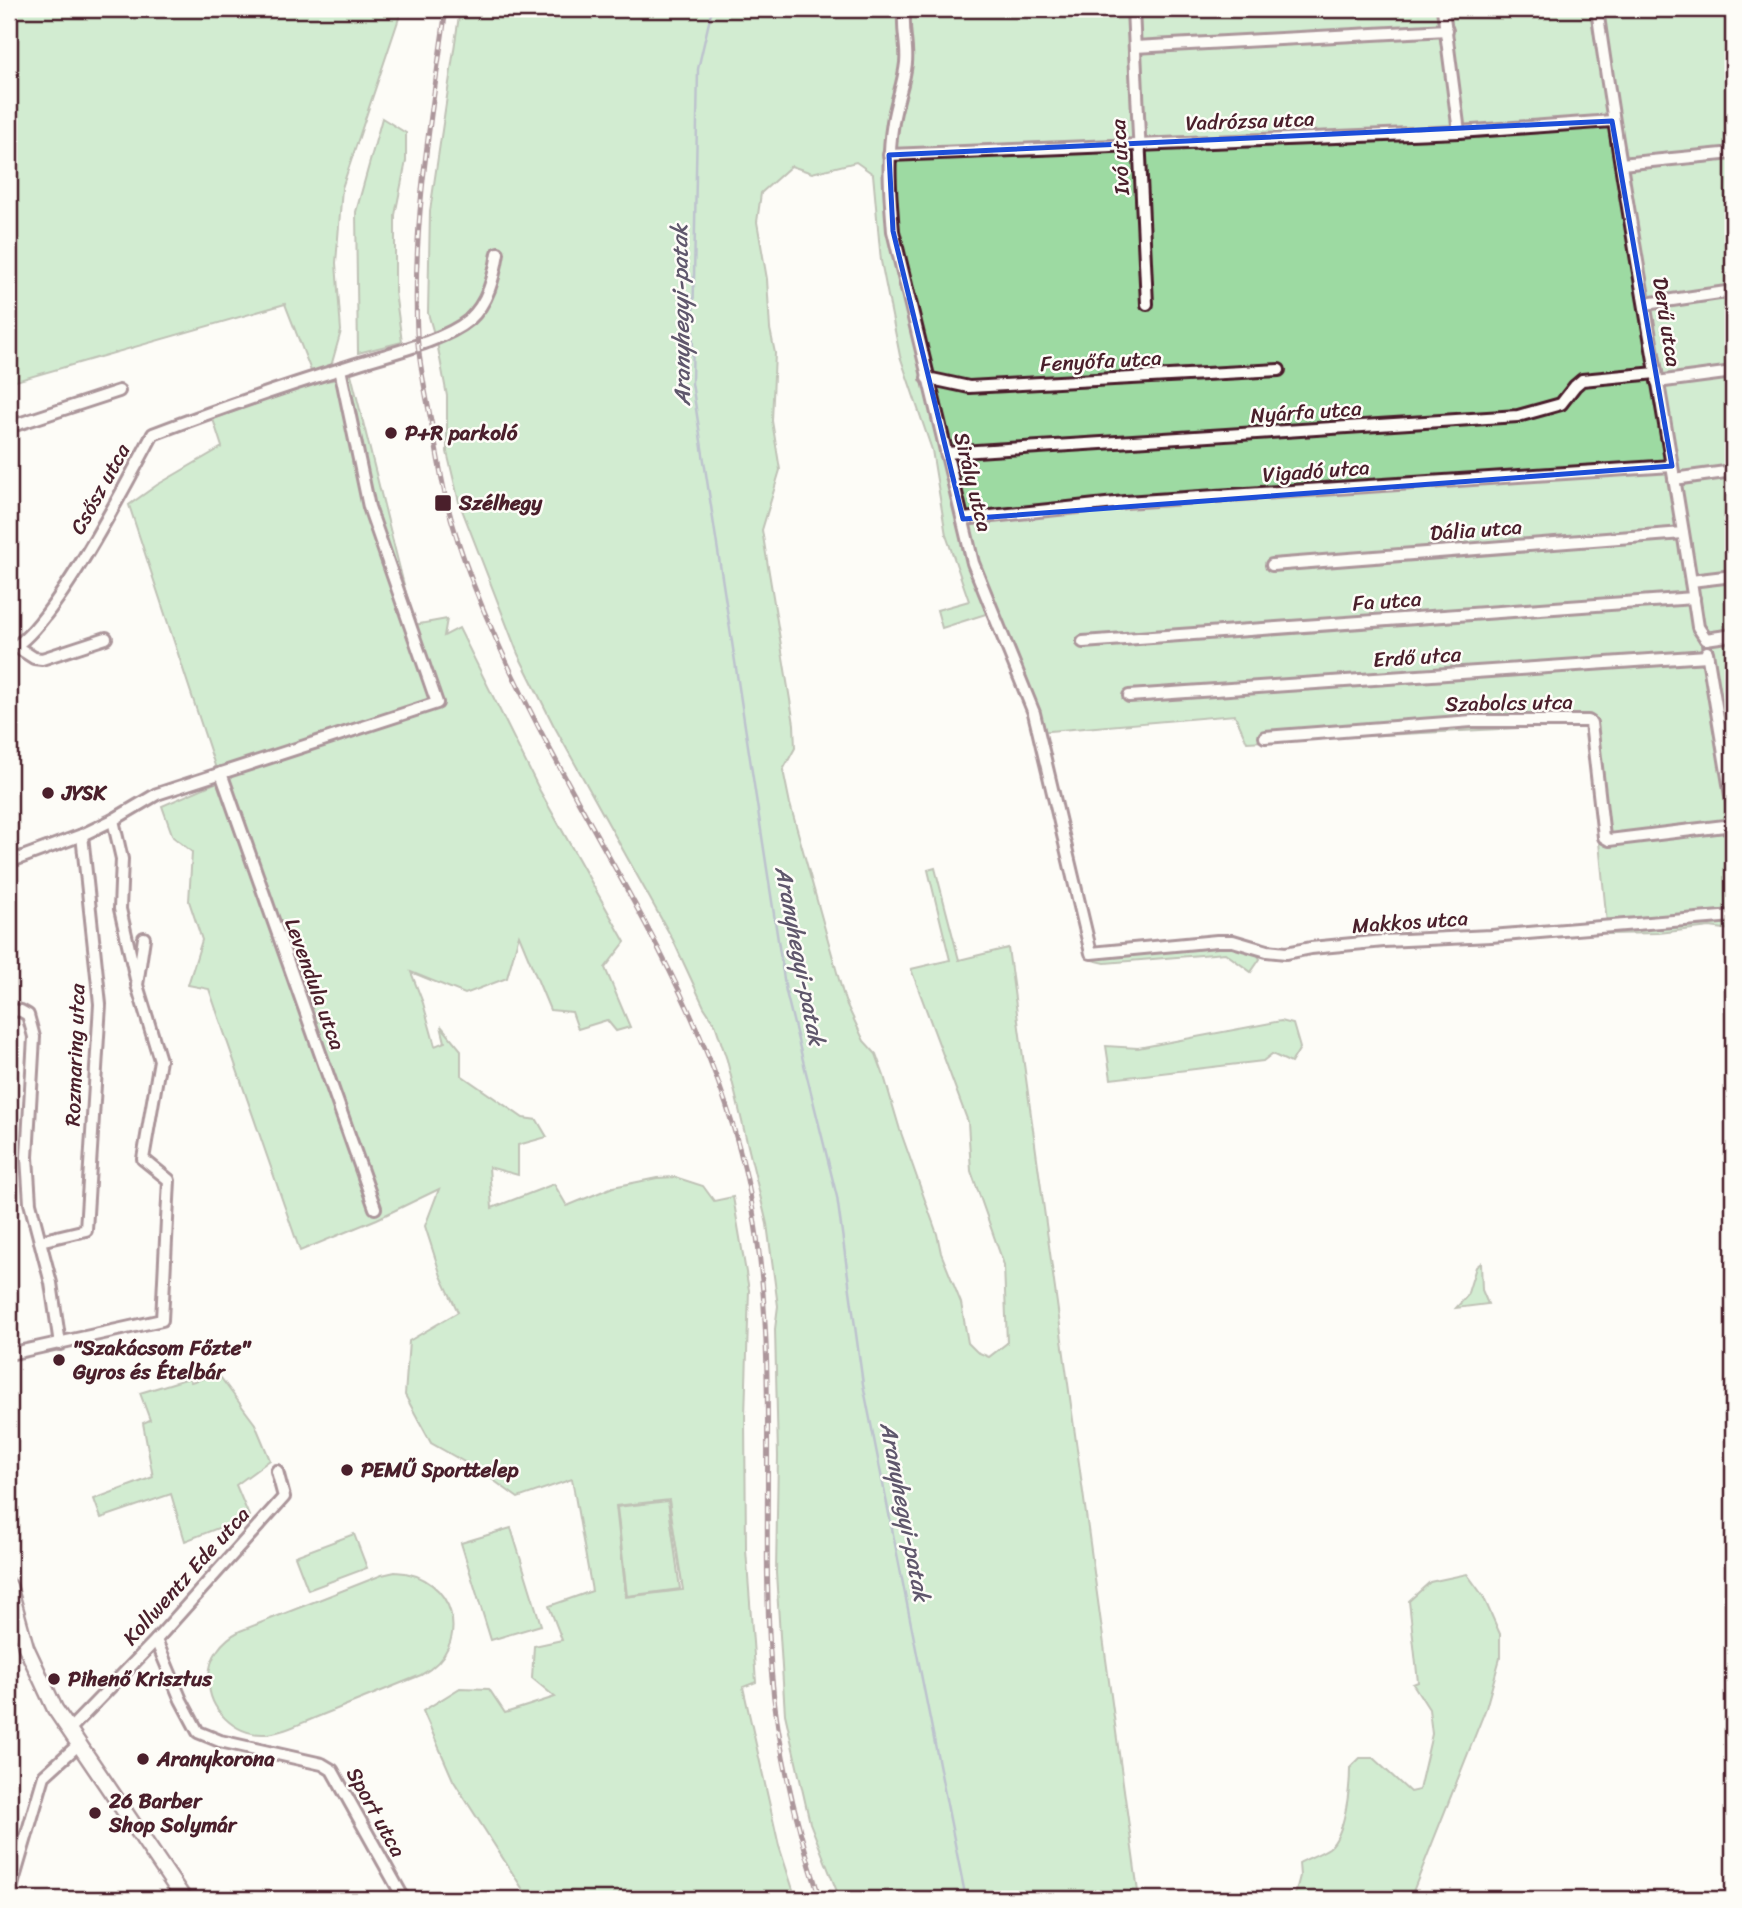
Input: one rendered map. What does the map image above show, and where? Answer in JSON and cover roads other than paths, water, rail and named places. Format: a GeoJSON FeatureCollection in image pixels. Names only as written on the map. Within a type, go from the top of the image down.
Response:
{"type":"FeatureCollection","features":[{"type":"Feature","properties":{"kind":"main road"},"geometry":{"type":"LineString","coordinates":[[9,1586],[33,1666],[55,1709],[184,1899]]}},
{"type":"Feature","properties":{"kind":"street","name":"Sirály utca"},"geometry":{"type":"LineString","coordinates":[[905,9],[903,19],[906,61],[893,120],[889,155],[888,180],[893,231],[973,563],[1034,713],[1091,953]]}},
{"type":"Feature","properties":{"kind":"street","name":"Ivó utca"},"geometry":{"type":"LineString","coordinates":[[1133,9],[1146,304]]}},
{"type":"Feature","properties":{"kind":"street"},"geometry":{"type":"LineString","coordinates":[[1443,9],[1460,132]]}},
{"type":"Feature","properties":{"kind":"street","name":"Derű utca"},"geometry":{"type":"LineString","coordinates":[[1597,9],[1612,121],[1698,627],[1706,639]]}},
{"type":"Feature","properties":{"kind":"street"},"geometry":{"type":"LineString","coordinates":[[1135,47],[1447,30]]}},
{"type":"Feature","properties":{"kind":"street","name":"Vadrózsa utca"},"geometry":{"type":"LineString","coordinates":[[889,155],[1460,132],[1612,121]]}},
{"type":"Feature","properties":{"kind":"street"},"geometry":{"type":"LineString","coordinates":[[1621,164],[1733,153]]}},
{"type":"Feature","properties":{"kind":"street","name":"Csősz utca"},"geometry":{"type":"LineString","coordinates":[[13,648],[63,590],[116,506],[153,434],[249,398],[427,341],[464,323],[485,299],[494,277],[498,253]]}},
{"type":"Feature","properties":{"kind":"street"},"geometry":{"type":"LineString","coordinates":[[1645,304],[1733,291]]}},
{"type":"Feature","properties":{"kind":"street"},"geometry":{"type":"LineString","coordinates":[[9,862],[82,835],[157,794],[437,703],[369,507],[340,369]]}},
{"type":"Feature","properties":{"kind":"street","name":"Fenyőfa utca"},"geometry":{"type":"LineString","coordinates":[[927,378],[970,387],[1279,370]]}},
{"type":"Feature","properties":{"kind":"street","name":"Nyárfa utca"},"geometry":{"type":"LineString","coordinates":[[946,453],[1518,416],[1561,404],[1582,380],[1733,372]]}},
{"type":"Feature","properties":{"kind":"street"},"geometry":{"type":"LineString","coordinates":[[9,428],[119,391]]}},
{"type":"Feature","properties":{"kind":"street","name":"Vigadó utca"},"geometry":{"type":"LineString","coordinates":[[963,519],[1125,502],[1672,466]]}},
{"type":"Feature","properties":{"kind":"street"},"geometry":{"type":"LineString","coordinates":[[1674,479],[1733,471]]}},
{"type":"Feature","properties":{"kind":"street","name":"Dália utca"},"geometry":{"type":"LineString","coordinates":[[1272,565],[1683,533]]}},
{"type":"Feature","properties":{"kind":"street"},"geometry":{"type":"LineString","coordinates":[[1691,581],[1733,576]]}},
{"type":"Feature","properties":{"kind":"street","name":"Fa utca"},"geometry":{"type":"LineString","coordinates":[[1083,642],[1694,598]]}},
{"type":"Feature","properties":{"kind":"street"},"geometry":{"type":"LineString","coordinates":[[1733,635],[1706,639],[1733,808]]}},
{"type":"Feature","properties":{"kind":"street"},"geometry":{"type":"LineString","coordinates":[[13,648],[42,659],[106,638]]}},
{"type":"Feature","properties":{"kind":"street","name":"Erdő utca"},"geometry":{"type":"LineString","coordinates":[[1129,696],[1707,656]]}},
{"type":"Feature","properties":{"kind":"street","name":"Szabolcs utca"},"geometry":{"type":"LineString","coordinates":[[1265,737],[1472,721],[1588,721],[1591,723],[1604,837],[1609,841],[1733,825]]}},
{"type":"Feature","properties":{"kind":"street","name":"Levendula utca"},"geometry":{"type":"LineString","coordinates":[[221,773],[375,1208]]}},
{"type":"Feature","properties":{"kind":"street"},"geometry":{"type":"LineString","coordinates":[[9,1354],[60,1345],[162,1320],[169,1180],[143,1159],[160,1060],[137,985],[120,909],[122,859],[113,820]]}},
{"type":"Feature","properties":{"kind":"street","name":"Rozmaring utca"},"geometry":{"type":"LineString","coordinates":[[40,1241],[86,1230],[100,1004],[82,835]]}},
{"type":"Feature","properties":{"kind":"street","name":"Makkos utca"},"geometry":{"type":"LineString","coordinates":[[1091,953],[1217,940],[1286,953],[1384,941],[1491,936],[1733,916]]}},
{"type":"Feature","properties":{"kind":"street"},"geometry":{"type":"LineString","coordinates":[[137,985],[144,938]]}},
{"type":"Feature","properties":{"kind":"street"},"geometry":{"type":"LineString","coordinates":[[9,1010],[22,1011],[28,1015],[34,1037],[27,1157],[30,1203],[51,1283],[60,1345]]}},
{"type":"Feature","properties":{"kind":"street","name":"Kollwentz Ede utca"},"geometry":{"type":"LineString","coordinates":[[69,1730],[156,1640],[284,1497],[277,1471]]}},
{"type":"Feature","properties":{"kind":"street","name":"Sport utca"},"geometry":{"type":"LineString","coordinates":[[156,1640],[181,1700],[198,1732],[220,1741],[322,1764],[332,1770],[404,1899]]}},
{"type":"Feature","properties":{"kind":"street"},"geometry":{"type":"LineString","coordinates":[[9,1895],[44,1776],[78,1745]]}},
{"type":"Feature","properties":{"kind":"waterway","name":"Aranyhegyi-patak"},"geometry":{"type":"LineString","coordinates":[[712,9],[698,69],[692,383],[786,992],[837,1197],[863,1384],[966,1899]]}},
{"type":"Feature","properties":{"kind":"railway"},"geometry":{"type":"LineString","coordinates":[[446,9],[424,171],[416,292],[419,358],[442,482],[460,548],[499,645],[552,754],[683,998],[710,1061],[733,1126],[750,1194],[764,1312],[768,1430],[768,1609],[774,1698],[789,1785],[820,1899]]}},
{"type":"Feature","properties":{"kind":"place","name":"P+R parkoló"},"geometry":{"type":"Point","coordinates":[391,433]}},
{"type":"Feature","properties":{"kind":"place","name":"Szélhegy"},"geometry":{"type":"Point","coordinates":[443,503]}},
{"type":"Feature","properties":{"kind":"place","name":"JYSK"},"geometry":{"type":"Point","coordinates":[48,793]}},
{"type":"Feature","properties":{"kind":"place","name":"\"Szakácsom Főzte\" Gyros és Ételbár"},"geometry":{"type":"Point","coordinates":[59,1360]}},
{"type":"Feature","properties":{"kind":"place","name":"PEMŰ Sporttelep"},"geometry":{"type":"Point","coordinates":[347,1470]}},
{"type":"Feature","properties":{"kind":"place","name":"Pihenő Krisztus"},"geometry":{"type":"Point","coordinates":[54,1679]}},
{"type":"Feature","properties":{"kind":"place","name":"Aranykorona"},"geometry":{"type":"Point","coordinates":[143,1759]}},
{"type":"Feature","properties":{"kind":"place","name":"26 Barber Shop Solymár"},"geometry":{"type":"Point","coordinates":[95,1813]}}]}
